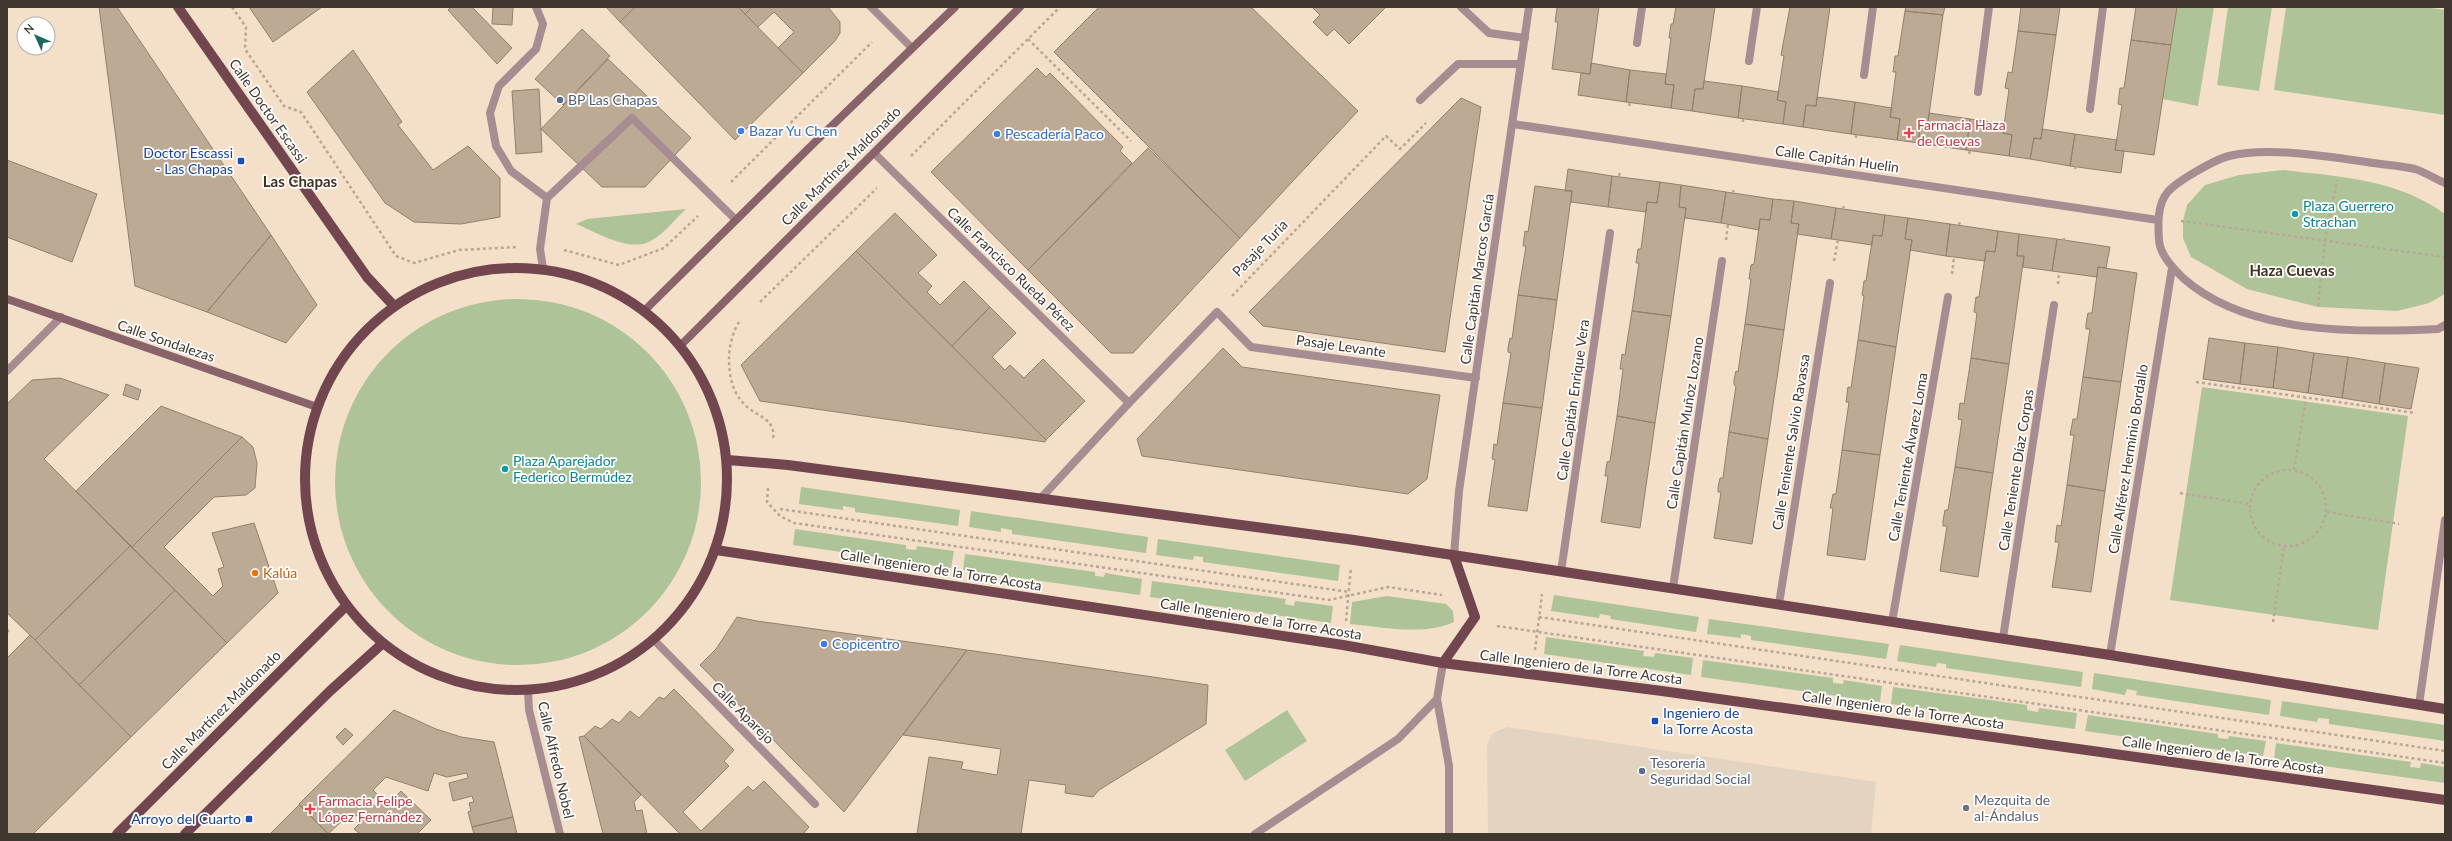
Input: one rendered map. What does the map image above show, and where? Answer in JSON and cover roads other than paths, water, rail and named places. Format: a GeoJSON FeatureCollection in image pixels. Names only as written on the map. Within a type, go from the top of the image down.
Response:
{"type":"FeatureCollection","features":[{"type":"Feature","properties":{"kind":"main road","name":"Calle Doctor Escassi"},"geometry":{"type":"LineString","coordinates":[[178,7],[367,277],[394,306]]}},
{"type":"Feature","properties":{"kind":"main road"},"geometry":{"type":"LineString","coordinates":[[645,310],[955,7]]}},
{"type":"Feature","properties":{"kind":"main road","name":"Calle Martínez Maldonado"},"geometry":{"type":"LineString","coordinates":[[681,345],[1020,7]]}},
{"type":"Feature","properties":{"kind":"main road"},"geometry":{"type":"LineString","coordinates":[[491,268],[543,268],[598,283],[645,310],[681,345],[705,382],[721,420],[728,460],[716,550],[701,583],[680,613],[654,640],[595,676],[528,691],[477,688],[428,672],[383,644],[346,606],[315,546],[304,477],[317,407],[347,351],[394,306],[440,282],[491,268]]}},
{"type":"Feature","properties":{"kind":"main road","name":"Calle Sondalezas"},"geometry":{"type":"LineString","coordinates":[[7,299],[317,407]]}},
{"type":"Feature","properties":{"kind":"main road"},"geometry":{"type":"LineString","coordinates":[[728,460],[770,463],[1041,498],[1454,556],[2110,654],[2445,709]]}},
{"type":"Feature","properties":{"kind":"main road","name":"Calle Ingeniero de la Torre Acosta"},"geometry":{"type":"LineString","coordinates":[[716,550],[1343,645],[1442,663],[1662,691],[2445,800]]}},
{"type":"Feature","properties":{"kind":"main road"},"geometry":{"type":"LineString","coordinates":[[1442,663],[1475,617],[1454,556]]}},
{"type":"Feature","properties":{"kind":"main road","name":"Calle Martínez Maldonado"},"geometry":{"type":"LineString","coordinates":[[117,834],[346,606]]}},
{"type":"Feature","properties":{"kind":"main road"},"geometry":{"type":"LineString","coordinates":[[185,834],[330,691],[383,644]]}},
{"type":"Feature","properties":{"kind":"street"},"geometry":{"type":"LineString","coordinates":[[536,7],[543,24],[536,49],[499,86],[490,113],[496,146],[511,171],[547,198]]}},
{"type":"Feature","properties":{"kind":"street"},"geometry":{"type":"LineString","coordinates":[[871,7],[912,48]]}},
{"type":"Feature","properties":{"kind":"street"},"geometry":{"type":"LineString","coordinates":[[1461,7],[1489,33],[1525,38]]}},
{"type":"Feature","properties":{"kind":"street","name":"Calle Capitán Marcos García"},"geometry":{"type":"LineString","coordinates":[[1454,556],[1459,492],[1529,7]]}},
{"type":"Feature","properties":{"kind":"street"},"geometry":{"type":"LineString","coordinates":[[1637,43],[1642,7]]}},
{"type":"Feature","properties":{"kind":"street"},"geometry":{"type":"LineString","coordinates":[[1749,61],[1757,7]]}},
{"type":"Feature","properties":{"kind":"street"},"geometry":{"type":"LineString","coordinates":[[1864,76],[1873,7]]}},
{"type":"Feature","properties":{"kind":"street"},"geometry":{"type":"LineString","coordinates":[[1978,92],[1989,7]]}},
{"type":"Feature","properties":{"kind":"street"},"geometry":{"type":"LineString","coordinates":[[2090,109],[2103,7]]}},
{"type":"Feature","properties":{"kind":"street"},"geometry":{"type":"LineString","coordinates":[[1420,100],[1458,64],[1520,64]]}},
{"type":"Feature","properties":{"kind":"street"},"geometry":{"type":"LineString","coordinates":[[543,268],[540,249],[547,198],[632,118],[736,220]]}},
{"type":"Feature","properties":{"kind":"street","name":"Calle Capitán Huelin"},"geometry":{"type":"LineString","coordinates":[[1513,124],[2158,220]]}},
{"type":"Feature","properties":{"kind":"street"},"geometry":{"type":"LineString","coordinates":[[2445,183],[2416,169],[2339,158],[2278,152],[2228,156],[2190,175],[2166,193],[2158,220],[2160,246],[2172,268],[2192,286],[2227,307],[2315,329],[2379,332],[2438,328],[2445,325]]}},
{"type":"Feature","properties":{"kind":"street","name":"Calle Francisco Rueda Pérez"},"geometry":{"type":"LineString","coordinates":[[874,153],[1129,403]]}},
{"type":"Feature","properties":{"kind":"street","name":"Calle Capitán Enrique Vera"},"geometry":{"type":"LineString","coordinates":[[1561,572],[1610,233]]}},
{"type":"Feature","properties":{"kind":"street","name":"Calle Capitán Muñoz Lozano"},"geometry":{"type":"LineString","coordinates":[[1673,588],[1722,261]]}},
{"type":"Feature","properties":{"kind":"street","name":"Calle Alférez Herminio Bordallo"},"geometry":{"type":"LineString","coordinates":[[2110,654],[2172,268]]}},
{"type":"Feature","properties":{"kind":"street","name":"Calle Teniente Salvio Ravassa"},"geometry":{"type":"LineString","coordinates":[[1779,604],[1830,283]]}},
{"type":"Feature","properties":{"kind":"street","name":"Calle Teniente Álvarez Loma"},"geometry":{"type":"LineString","coordinates":[[1892,622],[1948,297]]}},
{"type":"Feature","properties":{"kind":"street","name":"Calle Teniente Díaz Corpas"},"geometry":{"type":"LineString","coordinates":[[2003,638],[2054,305]]}},
{"type":"Feature","properties":{"kind":"street","name":"Pasaje Levante"},"geometry":{"type":"LineString","coordinates":[[1129,403],[1217,312],[1251,346],[1476,378]]}},
{"type":"Feature","properties":{"kind":"street"},"geometry":{"type":"LineString","coordinates":[[7,371],[61,317]]}},
{"type":"Feature","properties":{"kind":"street"},"geometry":{"type":"LineString","coordinates":[[1041,498],[1129,403]]}},
{"type":"Feature","properties":{"kind":"street"},"geometry":{"type":"LineString","coordinates":[[2419,705],[2445,520]]}},
{"type":"Feature","properties":{"kind":"street","name":"Calle Aparejo"},"geometry":{"type":"LineString","coordinates":[[654,640],[815,804]]}},
{"type":"Feature","properties":{"kind":"street"},"geometry":{"type":"LineString","coordinates":[[1442,663],[1437,699],[1449,766],[1449,834]]}},
{"type":"Feature","properties":{"kind":"street","name":"Calle Alfredo Nobel"},"geometry":{"type":"LineString","coordinates":[[528,691],[529,710],[560,834]]}},
{"type":"Feature","properties":{"kind":"street"},"geometry":{"type":"LineString","coordinates":[[1255,834],[1398,739],[1437,699]]}},
{"type":"Feature","properties":{"kind":"place","name":"BP Las Chapas"},"geometry":{"type":"Point","coordinates":[560,100]}},
{"type":"Feature","properties":{"kind":"place","name":"Bazar Yu Chen"},"geometry":{"type":"Point","coordinates":[741,131]}},
{"type":"Feature","properties":{"kind":"place","name":"Farmacia Haza de Cuevas"},"geometry":{"type":"Point","coordinates":[1909,133]}},
{"type":"Feature","properties":{"kind":"place","name":"Pescadería Paco"},"geometry":{"type":"Point","coordinates":[997,134]}},
{"type":"Feature","properties":{"kind":"place","name":"Doctor Escassi - Las Chapas"},"geometry":{"type":"Point","coordinates":[241,161]}},
{"type":"Feature","properties":{"kind":"place","name":"Plaza Guerrero Strachan"},"geometry":{"type":"Point","coordinates":[2295,214]}},
{"type":"Feature","properties":{"kind":"place","name":"Plaza Aparejador Federico Bermúdez"},"geometry":{"type":"Point","coordinates":[505,469]}},
{"type":"Feature","properties":{"kind":"place","name":"Kalúa"},"geometry":{"type":"Point","coordinates":[255,573]}},
{"type":"Feature","properties":{"kind":"place","name":"Copicentro"},"geometry":{"type":"Point","coordinates":[824,644]}},
{"type":"Feature","properties":{"kind":"place","name":"Ingeniero de la Torre Acosta"},"geometry":{"type":"Point","coordinates":[1655,721]}},
{"type":"Feature","properties":{"kind":"place","name":"Tesorería Seguridad Social"},"geometry":{"type":"Point","coordinates":[1642,771]}},
{"type":"Feature","properties":{"kind":"place","name":"Mezquita de al-Ándalus"},"geometry":{"type":"Point","coordinates":[1966,808]}},
{"type":"Feature","properties":{"kind":"place","name":"Farmacia Felipe López Fernández"},"geometry":{"type":"Point","coordinates":[310,809]}},
{"type":"Feature","properties":{"kind":"place","name":"Arroyo del Cuarto"},"geometry":{"type":"Point","coordinates":[249,819]}},
{"type":"Feature","properties":{"kind":"district","name":"Las Chapas"},"geometry":{"type":"Point","coordinates":[300,182]}},
{"type":"Feature","properties":{"kind":"district","name":"Haza Cuevas"},"geometry":{"type":"Point","coordinates":[2292,271]}}]}
